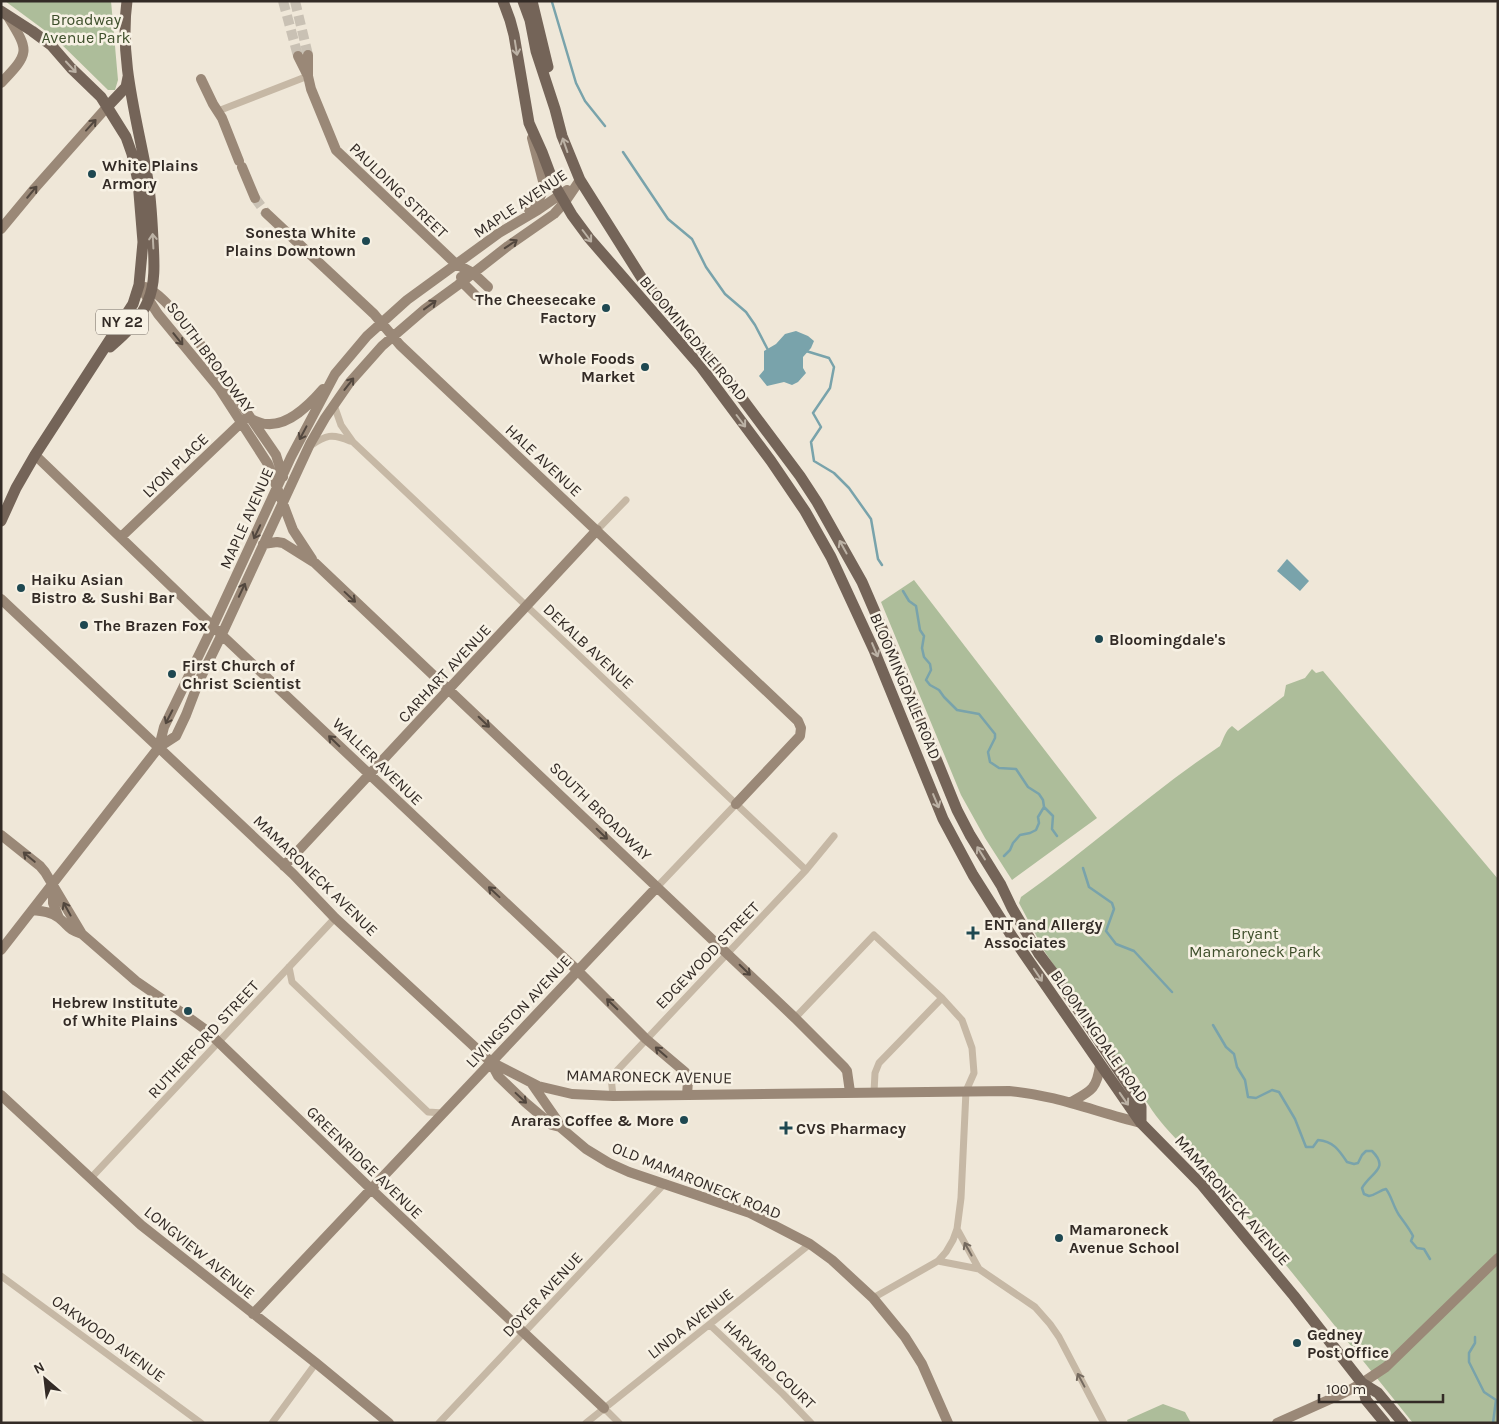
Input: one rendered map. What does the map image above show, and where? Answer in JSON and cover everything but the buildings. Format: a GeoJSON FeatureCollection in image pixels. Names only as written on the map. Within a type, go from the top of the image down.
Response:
{"type":"FeatureCollection","features":[{"type":"Feature","properties":{"kind":"main road","name":"NY 22"},"geometry":{"type":"LineString","coordinates":[[118,1],[126,37]]}},
{"type":"Feature","properties":{"kind":"main road"},"geometry":{"type":"LineString","coordinates":[[126,37],[127,1]]}},
{"type":"Feature","properties":{"kind":"main road","name":"BLOOMINGDALE ROAD"},"geometry":{"type":"LineString","coordinates":[[503,1],[514,35],[529,124],[562,199],[598,250],[682,344],[717,388],[805,511],[831,557],[858,614],[943,819],[959,851],[1011,935],[1141,1123]]}},
{"type":"Feature","properties":{"kind":"main road","name":"BLOOMINGDALE ROAD"},"geometry":{"type":"LineString","coordinates":[[523,1],[562,136],[580,180],[643,280],[729,382],[800,476],[817,502],[862,582],[897,662],[957,810],[1039,954],[1135,1095],[1142,1107],[1141,1123]]}},
{"type":"Feature","properties":{"kind":"main road"},"geometry":{"type":"LineString","coordinates":[[532,1],[544,48],[555,108]]}},
{"type":"Feature","properties":{"kind":"main road","name":"NY 22"},"geometry":{"type":"LineString","coordinates":[[1,521],[16,488],[35,455],[128,313],[139,285],[143,242],[138,181],[126,137],[100,97],[51,45],[32,30],[4,13]]}},
{"type":"Feature","properties":{"kind":"main road","name":"SOUTH BROADWAY"},"geometry":{"type":"LineString","coordinates":[[126,37],[128,66],[138,133],[149,190],[153,250],[150,294]]}},
{"type":"Feature","properties":{"kind":"main road"},"geometry":{"type":"LineString","coordinates":[[107,107],[126,87],[128,82],[128,66]]}},
{"type":"Feature","properties":{"kind":"main road","name":"NY 22"},"geometry":{"type":"LineString","coordinates":[[100,356],[126,334],[140,316],[150,294]]}},
{"type":"Feature","properties":{"kind":"main road","name":"MAMARONECK AVENUE"},"geometry":{"type":"LineString","coordinates":[[1141,1123],[1202,1185],[1294,1296],[1362,1383],[1378,1393],[1403,1423]]}},
{"type":"Feature","properties":{"kind":"main road","name":"MAMARONECK AVENUE"},"geometry":{"type":"LineString","coordinates":[[1362,1383],[1366,1400],[1385,1423]]}},
{"type":"Feature","properties":{"kind":"street"},"geometry":{"type":"LineString","coordinates":[[1,83],[21,61],[24,54],[22,38],[4,13]]}},
{"type":"Feature","properties":{"kind":"street","name":"PAULDING STREET"},"geometry":{"type":"LineString","coordinates":[[303,56],[319,113],[339,154],[456,264],[473,273],[488,288]]}},
{"type":"Feature","properties":{"kind":"street"},"geometry":{"type":"LineString","coordinates":[[218,111],[308,76]]}},
{"type":"Feature","properties":{"kind":"street"},"geometry":{"type":"LineString","coordinates":[[201,80],[222,118],[255,198]]}},
{"type":"Feature","properties":{"kind":"street"},"geometry":{"type":"LineString","coordinates":[[1,229],[107,107]]}},
{"type":"Feature","properties":{"kind":"street"},"geometry":{"type":"LineString","coordinates":[[499,233],[539,201],[543,192],[543,179],[529,124]]}},
{"type":"Feature","properties":{"kind":"street","name":"MAPLE AVENUE"},"geometry":{"type":"LineString","coordinates":[[1,950],[158,747],[176,736],[199,681],[308,448],[334,405],[355,377],[393,336],[425,309],[508,246],[554,214],[562,199],[580,180]]}},
{"type":"Feature","properties":{"kind":"street","name":"MAPLE AVENUE"},"geometry":{"type":"LineString","coordinates":[[158,747],[164,726],[214,626],[299,439],[334,374],[353,351],[407,300],[499,233],[562,199]]}},
{"type":"Feature","properties":{"kind":"street","name":"HALE AVENUE"},"geometry":{"type":"LineString","coordinates":[[266,213],[381,323],[407,352],[787,710],[798,721],[801,728]]}},
{"type":"Feature","properties":{"kind":"street","name":"PAULDING STREET"},"geometry":{"type":"LineString","coordinates":[[456,264],[462,282],[476,296]]}},
{"type":"Feature","properties":{"kind":"street","name":"SOUTH BROADWAY"},"geometry":{"type":"LineString","coordinates":[[139,285],[167,304],[196,339],[276,455],[283,474],[282,502]]}},
{"type":"Feature","properties":{"kind":"street","name":"SOUTH BROADWAY"},"geometry":{"type":"LineString","coordinates":[[150,294],[180,342],[219,388],[265,459],[293,530],[315,563]]}},
{"type":"Feature","properties":{"kind":"street"},"geometry":{"type":"LineString","coordinates":[[250,417],[267,424],[284,421],[305,408],[334,374]]}},
{"type":"Feature","properties":{"kind":"street","name":"DEKALB AVENUE"},"geometry":{"type":"LineString","coordinates":[[334,405],[341,425],[353,442],[806,870]]}},
{"type":"Feature","properties":{"kind":"street","name":"LYON PLACE"},"geometry":{"type":"LineString","coordinates":[[121,538],[241,423],[250,417]]}},
{"type":"Feature","properties":{"kind":"street","name":"DEKALB AVENUE"},"geometry":{"type":"LineString","coordinates":[[308,448],[322,438],[336,435],[353,442]]}},
{"type":"Feature","properties":{"kind":"street","name":"WALLER AVENUE"},"geometry":{"type":"LineString","coordinates":[[35,455],[577,970],[646,1039],[685,1072],[688,1081],[687,1095]]}},
{"type":"Feature","properties":{"kind":"street","name":"CARHART AVENUE"},"geometry":{"type":"LineString","coordinates":[[284,866],[626,500]]}},
{"type":"Feature","properties":{"kind":"street","name":"SOUTH BROADWAY"},"geometry":{"type":"LineString","coordinates":[[263,544],[283,543],[315,563],[795,1018],[847,1071],[850,1092]]}},
{"type":"Feature","properties":{"kind":"street","name":"MAMARONECK AVENUE"},"geometry":{"type":"LineString","coordinates":[[1,599],[284,866],[335,918],[491,1062],[531,1083],[564,1093],[613,1096],[850,1092],[1022,1092],[1071,1102],[1118,1118],[1141,1123]]}},
{"type":"Feature","properties":{"kind":"street","name":"LIVINGSTON AVENUE"},"geometry":{"type":"LineString","coordinates":[[253,1314],[800,736],[801,728]]}},
{"type":"Feature","properties":{"kind":"street","name":"GREENRIDGE AVENUE"},"geometry":{"type":"LineString","coordinates":[[1,835],[40,866],[53,883],[82,934],[136,981],[206,1030],[619,1423]]}},
{"type":"Feature","properties":{"kind":"street","name":"EDGEWOOD STREET"},"geometry":{"type":"LineString","coordinates":[[613,1096],[611,1076],[806,870],[834,836]]}},
{"type":"Feature","properties":{"kind":"street"},"geometry":{"type":"LineString","coordinates":[[53,883],[53,903],[59,918]]}},
{"type":"Feature","properties":{"kind":"street","name":"GREENRIDGE AVENUE"},"geometry":{"type":"LineString","coordinates":[[32,910],[46,912],[59,918],[70,930],[82,934]]}},
{"type":"Feature","properties":{"kind":"street","name":"RUTHERFORD STREET"},"geometry":{"type":"LineString","coordinates":[[90,1179],[335,918]]}},
{"type":"Feature","properties":{"kind":"street"},"geometry":{"type":"LineString","coordinates":[[795,1018],[874,935],[942,998],[962,1020],[972,1048],[974,1073],[966,1091],[962,1190],[957,1229],[946,1252],[938,1262],[873,1298]]}},
{"type":"Feature","properties":{"kind":"street"},"geometry":{"type":"LineString","coordinates":[[289,968],[292,982],[428,1112],[443,1113]]}},
{"type":"Feature","properties":{"kind":"street"},"geometry":{"type":"LineString","coordinates":[[874,1092],[875,1073],[879,1063],[942,998]]}},
{"type":"Feature","properties":{"kind":"street","name":"OLD MAMARONECK ROAD"},"geometry":{"type":"LineString","coordinates":[[491,1062],[498,1076],[526,1103],[552,1125],[560,1127],[586,1149],[609,1163],[629,1172],[750,1214],[810,1244],[832,1260],[873,1298],[900,1329],[914,1352],[948,1423]]}},
{"type":"Feature","properties":{"kind":"street"},"geometry":{"type":"LineString","coordinates":[[1071,1102],[1095,1087],[1100,1065]]}},
{"type":"Feature","properties":{"kind":"street","name":"OLD MAMARONECK ROAD"},"geometry":{"type":"LineString","coordinates":[[531,1083],[560,1127]]}},
{"type":"Feature","properties":{"kind":"street","name":"LONGVIEW AVENUE"},"geometry":{"type":"LineString","coordinates":[[1,1095],[141,1225],[316,1363],[388,1423]]}},
{"type":"Feature","properties":{"kind":"street","name":"DOYER AVENUE"},"geometry":{"type":"LineString","coordinates":[[440,1423],[665,1183]]}},
{"type":"Feature","properties":{"kind":"street"},"geometry":{"type":"LineString","coordinates":[[957,1229],[979,1269]]}},
{"type":"Feature","properties":{"kind":"street","name":"LINDA AVENUE"},"geometry":{"type":"LineString","coordinates":[[586,1423],[810,1244]]}},
{"type":"Feature","properties":{"kind":"street"},"geometry":{"type":"LineString","coordinates":[[1279,1422],[1362,1383],[1386,1367],[1498,1258]]}},
{"type":"Feature","properties":{"kind":"street"},"geometry":{"type":"LineString","coordinates":[[938,1262],[979,1269],[1035,1307],[1050,1324],[1104,1423]]}},
{"type":"Feature","properties":{"kind":"street","name":"OAKWOOD AVENUE"},"geometry":{"type":"LineString","coordinates":[[1,1276],[201,1423]]}},
{"type":"Feature","properties":{"kind":"street","name":"HARVARD COURT"},"geometry":{"type":"LineString","coordinates":[[710,1325],[783,1394],[810,1423]]}},
{"type":"Feature","properties":{"kind":"street"},"geometry":{"type":"LineString","coordinates":[[272,1423],[316,1363]]}},
{"type":"Feature","properties":{"kind":"green space","name":"Broadway Avenue Park"},"geometry":{"type":"Polygon","coordinates":[[[5,1],[111,1],[118,80],[115,90],[108,90],[55,38],[5,1]]]}},
{"type":"Feature","properties":{"kind":"green space"},"geometry":{"type":"Polygon","coordinates":[[[914,580],[1097,818],[1012,880],[985,838],[961,795],[881,602],[914,580]]]}},
{"type":"Feature","properties":{"kind":"green space","name":"Bryant Mamaroneck Park"},"geometry":{"type":"Polygon","coordinates":[[[1312,669],[1316,673],[1323,671],[1498,879],[1498,1423],[1413,1423],[1224,1188],[1165,1127],[1139,1094],[1137,1085],[1140,1082],[1137,1077],[1131,1079],[1129,1077],[1045,952],[1019,903],[1021,897],[1169,782],[1220,746],[1226,732],[1232,726],[1238,731],[1284,696],[1286,685],[1305,678],[1312,669]]]}},
{"type":"Feature","properties":{"kind":"green space"},"geometry":{"type":"Polygon","coordinates":[[[1163,1404],[1185,1412],[1191,1423],[1128,1423],[1127,1420],[1163,1404]]]}},
{"type":"Feature","properties":{"kind":"water"},"geometry":{"type":"Polygon","coordinates":[[[796,331],[814,341],[803,357],[803,368],[806,373],[798,382],[792,385],[784,382],[767,386],[759,376],[764,370],[764,351],[776,344],[785,334],[796,331]]]}},
{"type":"Feature","properties":{"kind":"water"},"geometry":{"type":"Polygon","coordinates":[[[1287,559],[1309,581],[1300,591],[1277,571],[1287,559]]]}},
{"type":"Feature","properties":{"kind":"waterway"},"geometry":{"type":"LineString","coordinates":[[552,2],[576,83],[585,101],[605,126]]}},
{"type":"Feature","properties":{"kind":"waterway"},"geometry":{"type":"LineString","coordinates":[[623,152],[668,219],[692,239],[706,267],[725,294],[746,312],[768,350]]}},
{"type":"Feature","properties":{"kind":"waterway"},"geometry":{"type":"LineString","coordinates":[[806,351],[829,358],[834,367],[830,388],[813,413],[821,427],[811,442],[814,461],[834,473],[849,488],[871,519],[878,559],[882,565]]}},
{"type":"Feature","properties":{"kind":"waterway"},"geometry":{"type":"LineString","coordinates":[[903,591],[909,601],[916,606],[920,630],[924,636],[922,648],[924,657],[930,664],[931,670],[926,680],[930,685],[939,690],[957,710],[979,714],[995,734],[988,752],[990,762],[999,768],[1016,769],[1028,787],[1039,794],[1043,800],[1044,807],[1053,816],[1052,829],[1057,836]]}},
{"type":"Feature","properties":{"kind":"waterway"},"geometry":{"type":"LineString","coordinates":[[1004,856],[1020,835],[1036,830],[1039,823],[1038,817],[1044,807]]}},
{"type":"Feature","properties":{"kind":"waterway"},"geometry":{"type":"LineString","coordinates":[[1083,868],[1089,887],[1112,903],[1114,909],[1106,931],[1116,944],[1134,951],[1172,992]]}},
{"type":"Feature","properties":{"kind":"waterway"},"geometry":{"type":"LineString","coordinates":[[1213,1025],[1226,1047],[1234,1054],[1237,1067],[1245,1080],[1248,1097],[1256,1098],[1272,1090],[1279,1092],[1295,1119],[1306,1147],[1313,1147],[1318,1140],[1328,1142],[1338,1150],[1347,1162],[1354,1164],[1358,1163],[1366,1151],[1372,1151],[1377,1157],[1379,1166],[1362,1188],[1364,1194],[1369,1196],[1386,1189],[1397,1212],[1413,1236],[1411,1241],[1417,1248],[1424,1249],[1430,1259]]}},
{"type":"Feature","properties":{"kind":"waterway"},"geometry":{"type":"LineString","coordinates":[[1475,1337],[1475,1343],[1469,1353],[1469,1362],[1484,1392],[1496,1400],[1493,1423]]}},
{"type":"Feature","properties":{"kind":"tunnel"},"geometry":{"type":"LineString","coordinates":[[283,1],[298,56]]}},
{"type":"Feature","properties":{"kind":"tunnel"},"geometry":{"type":"LineString","coordinates":[[295,1],[308,55]]}},
{"type":"Feature","properties":{"kind":"tunnel"},"geometry":{"type":"LineString","coordinates":[[255,198],[266,213]]}},
{"type":"Feature","properties":{"kind":"place","name":"White Plains Armory"},"geometry":{"type":"Point","coordinates":[92,174]}},
{"type":"Feature","properties":{"kind":"place","name":"Sonesta White Plains Downtown"},"geometry":{"type":"Point","coordinates":[366,241]}},
{"type":"Feature","properties":{"kind":"place","name":"The Cheesecake Factory"},"geometry":{"type":"Point","coordinates":[606,308]}},
{"type":"Feature","properties":{"kind":"place","name":"Whole Foods Market"},"geometry":{"type":"Point","coordinates":[645,367]}},
{"type":"Feature","properties":{"kind":"place","name":"Haiku Asian Bistro & Sushi Bar"},"geometry":{"type":"Point","coordinates":[21,588]}},
{"type":"Feature","properties":{"kind":"place","name":"The Brazen Fox"},"geometry":{"type":"Point","coordinates":[84,625]}},
{"type":"Feature","properties":{"kind":"place","name":"Bloomingdale's"},"geometry":{"type":"Point","coordinates":[1099,639]}},
{"type":"Feature","properties":{"kind":"place","name":"First Church of Christ Scientist"},"geometry":{"type":"Point","coordinates":[172,674]}},
{"type":"Feature","properties":{"kind":"place","name":"ENT and Allergy Associates"},"geometry":{"type":"Point","coordinates":[973,933]}},
{"type":"Feature","properties":{"kind":"place","name":"Hebrew Institute of White Plains"},"geometry":{"type":"Point","coordinates":[188,1011]}},
{"type":"Feature","properties":{"kind":"place","name":"Araras Coffee & More"},"geometry":{"type":"Point","coordinates":[684,1120]}},
{"type":"Feature","properties":{"kind":"place","name":"CVS Pharmacy"},"geometry":{"type":"Point","coordinates":[786,1128]}},
{"type":"Feature","properties":{"kind":"place","name":"Mamaroneck Avenue School"},"geometry":{"type":"Point","coordinates":[1059,1238]}},
{"type":"Feature","properties":{"kind":"place","name":"Gedney Post Office"},"geometry":{"type":"Point","coordinates":[1297,1343]}}]}
